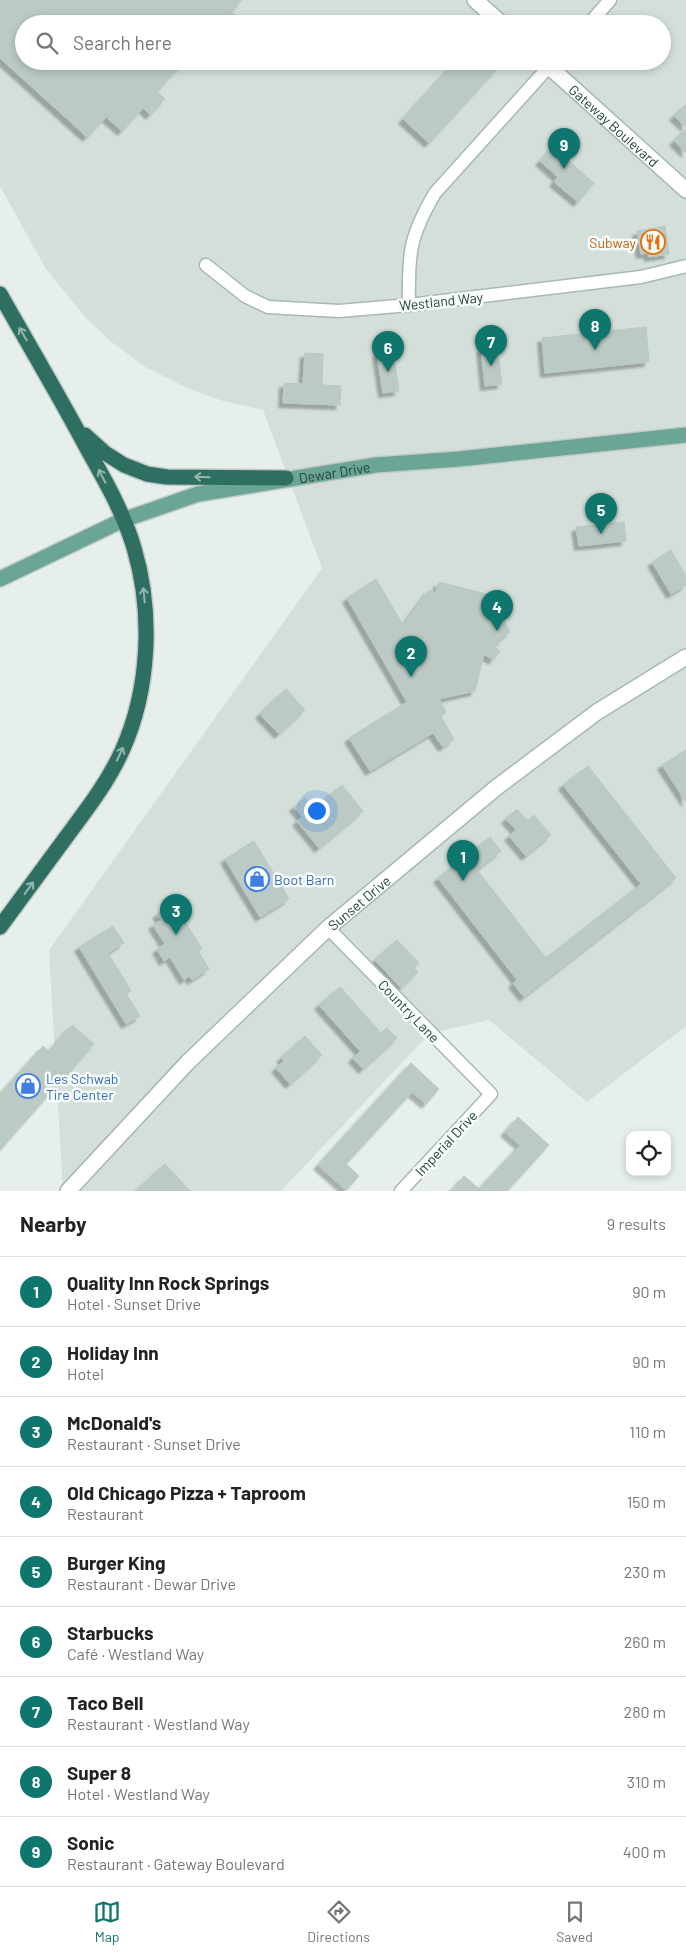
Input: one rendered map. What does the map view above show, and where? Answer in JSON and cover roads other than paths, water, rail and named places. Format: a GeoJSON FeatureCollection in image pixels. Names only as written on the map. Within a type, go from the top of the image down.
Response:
{"type":"FeatureCollection","features":[{"type":"Feature","properties":{"kind":"highway"},"geometry":{"type":"LineString","coordinates":[[0,294],[75,425],[123,520],[138,565],[146,610],[145,655],[140,692],[132,726],[106,781],[0,927]]}},
{"type":"Feature","properties":{"kind":"highway"},"geometry":{"type":"LineString","coordinates":[[75,425],[105,453],[124,465],[147,474],[168,477],[286,478]]}},
{"type":"Feature","properties":{"kind":"main road","name":"Dewar Drive"},"geometry":{"type":"LineString","coordinates":[[0,579],[123,520],[198,494],[286,478],[376,465],[458,459],[686,435]]}},
{"type":"Feature","properties":{"kind":"street"},"geometry":{"type":"LineString","coordinates":[[475,0],[492,15]]}},
{"type":"Feature","properties":{"kind":"street"},"geometry":{"type":"LineString","coordinates":[[597,15],[610,0]]}},
{"type":"Feature","properties":{"kind":"street"},"geometry":{"type":"LineString","coordinates":[[409,305],[410,250],[414,231],[423,214],[435,194],[543,70]]}},
{"type":"Feature","properties":{"kind":"street","name":"Gateway Boulevard"},"geometry":{"type":"LineString","coordinates":[[557,70],[686,190]]}},
{"type":"Feature","properties":{"kind":"street","name":"Westland Way"},"geometry":{"type":"LineString","coordinates":[[206,265],[245,296],[268,306],[339,311],[409,305],[641,277],[686,266]]}},
{"type":"Feature","properties":{"kind":"street","name":"Sunset Drive"},"geometry":{"type":"LineString","coordinates":[[68,1191],[188,1062],[328,928],[497,787],[597,712],[686,657]]}},
{"type":"Feature","properties":{"kind":"street","name":"Country Lane"},"geometry":{"type":"LineString","coordinates":[[328,928],[491,1094]]}},
{"type":"Feature","properties":{"kind":"street","name":"Imperial Drive"},"geometry":{"type":"LineString","coordinates":[[401,1191],[491,1094]]}},
{"type":"Feature","properties":{"kind":"place","name":"Sonic"},"geometry":{"type":"Point","coordinates":[564,169]}},
{"type":"Feature","properties":{"kind":"place","name":"Subway"},"geometry":{"type":"Point","coordinates":[653,242]}},
{"type":"Feature","properties":{"kind":"place","name":"Super 8"},"geometry":{"type":"Point","coordinates":[595,350]}},
{"type":"Feature","properties":{"kind":"place","name":"Taco Bell"},"geometry":{"type":"Point","coordinates":[491,366]}},
{"type":"Feature","properties":{"kind":"place","name":"Starbucks"},"geometry":{"type":"Point","coordinates":[388,372]}},
{"type":"Feature","properties":{"kind":"place","name":"Burger King"},"geometry":{"type":"Point","coordinates":[601,534]}},
{"type":"Feature","properties":{"kind":"place","name":"Old Chicago Pizza + Taproom"},"geometry":{"type":"Point","coordinates":[497,631]}},
{"type":"Feature","properties":{"kind":"place","name":"Holiday Inn"},"geometry":{"type":"Point","coordinates":[411,677]}},
{"type":"Feature","properties":{"kind":"place","name":"Boot Barn"},"geometry":{"type":"Point","coordinates":[257,879]}},
{"type":"Feature","properties":{"kind":"place","name":"Quality Inn Rock Springs"},"geometry":{"type":"Point","coordinates":[463,881]}},
{"type":"Feature","properties":{"kind":"place","name":"McDonald's"},"geometry":{"type":"Point","coordinates":[176,935]}},
{"type":"Feature","properties":{"kind":"place","name":"Les Schwab Tire Center"},"geometry":{"type":"Point","coordinates":[28,1086]}}]}
